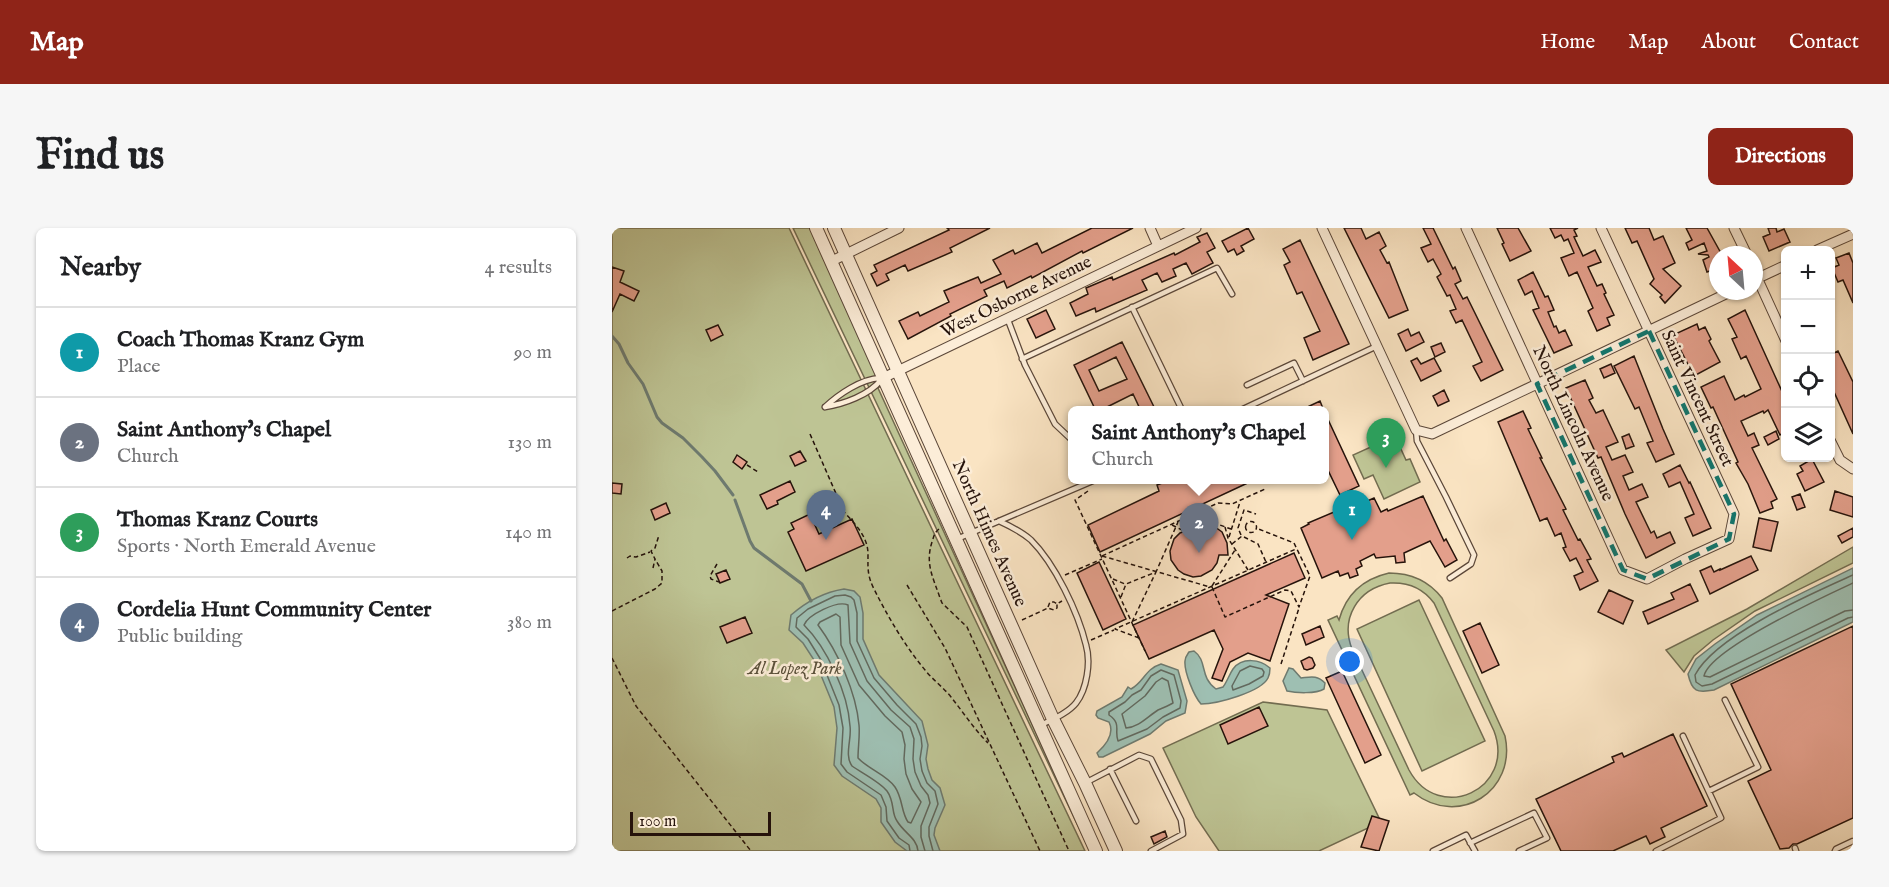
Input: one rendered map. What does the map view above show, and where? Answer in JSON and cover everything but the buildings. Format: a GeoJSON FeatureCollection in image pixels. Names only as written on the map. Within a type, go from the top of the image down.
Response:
{"type":"FeatureCollection","features":[{"type":"Feature","properties":{"kind":"street","name":"North Himes Avenue"},"geometry":{"type":"LineString","coordinates":[[816,228],[1096,851]]}},
{"type":"Feature","properties":{"kind":"street","name":"North Himes Avenue"},"geometry":{"type":"LineString","coordinates":[[834,228],[1053,718],[1116,851]]}},
{"type":"Feature","properties":{"kind":"street"},"geometry":{"type":"LineString","coordinates":[[832,261],[899,228]]}},
{"type":"Feature","properties":{"kind":"street"},"geometry":{"type":"LineString","coordinates":[[1149,228],[1158,246]]}},
{"type":"Feature","properties":{"kind":"street","name":"West Osborne Avenue"},"geometry":{"type":"LineString","coordinates":[[883,378],[1196,228]]}},
{"type":"Feature","properties":{"kind":"street"},"geometry":{"type":"LineString","coordinates":[[1322,228],[1416,430],[1432,434],[1712,300]]}},
{"type":"Feature","properties":{"kind":"street","name":"North Lincoln Avenue"},"geometry":{"type":"LineString","coordinates":[[1466,228],[1623,570],[1647,579],[1685,559]]}},
{"type":"Feature","properties":{"kind":"street","name":"Saint Vincent Street"},"geometry":{"type":"LineString","coordinates":[[1601,228],[1734,514],[1729,538],[1685,559]]}},
{"type":"Feature","properties":{"kind":"street"},"geometry":{"type":"LineString","coordinates":[[1734,228],[1743,246]]}},
{"type":"Feature","properties":{"kind":"street"},"geometry":{"type":"LineString","coordinates":[[1826,246],[1853,234]]}},
{"type":"Feature","properties":{"kind":"street"},"geometry":{"type":"LineString","coordinates":[[1763,274],[1781,267]]}},
{"type":"Feature","properties":{"kind":"street"},"geometry":{"type":"LineString","coordinates":[[1763,294],[1781,332]]}},
{"type":"Feature","properties":{"kind":"street"},"geometry":{"type":"LineString","coordinates":[[1835,450],[1840,460],[1853,469]]}},
{"type":"Feature","properties":{"kind":"street"},"geometry":{"type":"LineString","coordinates":[[1068,792],[1085,783]]}},
{"type":"Feature","properties":{"kind":"lane"},"geometry":{"type":"LineString","coordinates":[[1022,358],[1217,268],[1232,294]]}},
{"type":"Feature","properties":{"kind":"lane"},"geometry":{"type":"LineString","coordinates":[[1132,308],[1180,406]]}},
{"type":"Feature","properties":{"kind":"lane"},"geometry":{"type":"LineString","coordinates":[[1008,320],[1022,358],[1055,424],[1068,436]]}},
{"type":"Feature","properties":{"kind":"lane"},"geometry":{"type":"LineString","coordinates":[[1251,406],[1377,346]]}},
{"type":"Feature","properties":{"kind":"lane"},"geometry":{"type":"LineString","coordinates":[[1247,385],[1294,363],[1303,381]]}},
{"type":"Feature","properties":{"kind":"lane"},"geometry":{"type":"LineString","coordinates":[[883,378],[876,387],[841,404],[825,407],[837,397],[872,379],[883,378]]}},
{"type":"Feature","properties":{"kind":"lane"},"geometry":{"type":"LineString","coordinates":[[1416,430],[1417,441],[1474,555],[1471,564],[1450,578]]}},
{"type":"Feature","properties":{"kind":"lane"},"geometry":{"type":"LineString","coordinates":[[955,540],[1085,484]]}},
{"type":"Feature","properties":{"kind":"lane"},"geometry":{"type":"LineString","coordinates":[[999,520],[1029,538],[1047,560],[1068,598],[1087,647],[1086,679],[1076,703],[1067,711],[1039,726]]}},
{"type":"Feature","properties":{"kind":"lane"},"geometry":{"type":"LineString","coordinates":[[1709,791],[1758,767],[1725,700]]}},
{"type":"Feature","properties":{"kind":"lane"},"geometry":{"type":"LineString","coordinates":[[1656,851],[1721,818],[1683,736]]}},
{"type":"Feature","properties":{"kind":"lane"},"geometry":{"type":"LineString","coordinates":[[1085,783],[1140,755],[1151,759],[1181,820],[1183,834],[1151,851]]}},
{"type":"Feature","properties":{"kind":"lane"},"geometry":{"type":"LineString","coordinates":[[1110,769],[1136,821]]}},
{"type":"Feature","properties":{"kind":"lane"},"geometry":{"type":"LineString","coordinates":[[1470,843],[1534,813],[1547,838],[1520,851]]}},
{"type":"Feature","properties":{"kind":"lane"},"geometry":{"type":"LineString","coordinates":[[1433,851],[1466,836],[1475,851]]}},
{"type":"Feature","properties":{"kind":"lane"},"geometry":{"type":"LineString","coordinates":[[1835,851],[1853,841]]}},
{"type":"Feature","properties":{"kind":"path"},"geometry":{"type":"LineString","coordinates":[[810,434],[844,512],[852,518],[863,537],[868,553],[869,577],[895,627],[926,672],[942,686],[988,743]]}},
{"type":"Feature","properties":{"kind":"path"},"geometry":{"type":"LineString","coordinates":[[747,465],[758,472]]}},
{"type":"Feature","properties":{"kind":"path"},"geometry":{"type":"LineString","coordinates":[[1058,578],[1218,503],[1232,504],[1264,489]]}},
{"type":"Feature","properties":{"kind":"path"},"geometry":{"type":"LineString","coordinates":[[1075,500],[1145,651]]}},
{"type":"Feature","properties":{"kind":"path"},"geometry":{"type":"LineString","coordinates":[[1228,538],[1240,500]]}},
{"type":"Feature","properties":{"kind":"path"},"geometry":{"type":"LineString","coordinates":[[1256,514],[1244,510],[1238,528],[1242,536],[1258,544],[1266,563]]}},
{"type":"Feature","properties":{"kind":"path"},"geometry":{"type":"LineString","coordinates":[[1192,515],[1231,529]]}},
{"type":"Feature","properties":{"kind":"path"},"geometry":{"type":"LineString","coordinates":[[1171,525],[1182,530],[1192,515]]}},
{"type":"Feature","properties":{"kind":"path"},"geometry":{"type":"LineString","coordinates":[[1132,622],[1179,521]]}},
{"type":"Feature","properties":{"kind":"path"},"geometry":{"type":"LineString","coordinates":[[1225,526],[1228,538],[1248,571]]}},
{"type":"Feature","properties":{"kind":"path"},"geometry":{"type":"LineString","coordinates":[[942,528],[935,533],[928,558],[940,598],[942,603],[967,627],[1069,851]]}},
{"type":"Feature","properties":{"kind":"path"},"geometry":{"type":"LineString","coordinates":[[1256,528],[1294,543],[1310,576],[1281,664]]}},
{"type":"Feature","properties":{"kind":"path"},"geometry":{"type":"LineString","coordinates":[[627,558],[651,551],[655,548],[659,535]]}},
{"type":"Feature","properties":{"kind":"path"},"geometry":{"type":"LineString","coordinates":[[1232,544],[1242,536]]}},
{"type":"Feature","properties":{"kind":"path"},"geometry":{"type":"LineString","coordinates":[[1086,643],[1297,549]]}},
{"type":"Feature","properties":{"kind":"path"},"geometry":{"type":"LineString","coordinates":[[1212,587],[1236,550]]}},
{"type":"Feature","properties":{"kind":"path"},"geometry":{"type":"LineString","coordinates":[[612,611],[655,589],[662,583],[662,571],[651,551]]}},
{"type":"Feature","properties":{"kind":"path"},"geometry":{"type":"LineString","coordinates":[[1102,557],[1212,587]]}},
{"type":"Feature","properties":{"kind":"path"},"geometry":{"type":"LineString","coordinates":[[653,568],[655,559]]}},
{"type":"Feature","properties":{"kind":"path"},"geometry":{"type":"LineString","coordinates":[[717,564],[710,576],[711,579],[719,582]]}},
{"type":"Feature","properties":{"kind":"path"},"geometry":{"type":"LineString","coordinates":[[1112,579],[1126,584],[1156,572]]}},
{"type":"Feature","properties":{"kind":"path"},"geometry":{"type":"LineString","coordinates":[[1120,598],[1126,584]]}},
{"type":"Feature","properties":{"kind":"path"},"geometry":{"type":"LineString","coordinates":[[907,585],[945,648],[1040,851]]}},
{"type":"Feature","properties":{"kind":"path"},"geometry":{"type":"LineString","coordinates":[[1212,587],[1225,618],[1285,590],[1291,591],[1299,607]]}},
{"type":"Feature","properties":{"kind":"path"},"geometry":{"type":"LineString","coordinates":[[1048,608],[1050,602],[1056,604],[1068,598]]}},
{"type":"Feature","properties":{"kind":"path"},"geometry":{"type":"LineString","coordinates":[[1020,621],[1048,608],[1054,610],[1057,608],[1056,604]]}},
{"type":"Feature","properties":{"kind":"path"},"geometry":{"type":"LineString","coordinates":[[1115,629],[1139,638]]}},
{"type":"Feature","properties":{"kind":"path"},"geometry":{"type":"LineString","coordinates":[[612,658],[636,706],[751,851]]}},
{"type":"Feature","properties":{"kind":"highlighted area"},"geometry":{"type":"Polygon","coordinates":[[[1649,331],[1734,514],[1729,539],[1647,579],[1623,570],[1537,384],[1649,331]]]}},
{"type":"Feature","properties":{"kind":"green space","name":"Al Lopez Park"},"geometry":{"type":"Polygon","coordinates":[[[612,228],[789,228],[1085,851],[612,851],[612,228]]]}},
{"type":"Feature","properties":{"kind":"green space"},"geometry":{"type":"Polygon","coordinates":[[[793,228],[810,228],[881,386],[878,388],[1090,851],[793,228]]]}},
{"type":"Feature","properties":{"kind":"green space"},"geometry":{"type":"Polygon","coordinates":[[[1395,436],[1406,460],[1410,459],[1420,482],[1384,499],[1373,475],[1364,479],[1353,455],[1395,436]]]}},
{"type":"Feature","properties":{"kind":"green space"},"geometry":{"type":"Polygon","coordinates":[[[1853,547],[1853,563],[1755,611],[1694,656],[1684,672],[1666,650],[1747,609],[1853,547]]]}},
{"type":"Feature","properties":{"kind":"green space"},"geometry":{"type":"Polygon","coordinates":[[[1389,573],[1412,576],[1431,586],[1442,598],[1505,736],[1506,756],[1502,773],[1493,787],[1481,798],[1466,805],[1449,807],[1431,803],[1414,793],[1410,795],[1328,620],[1337,616],[1339,620],[1351,595],[1371,579],[1389,573]],[[1397,583],[1379,586],[1369,591],[1354,607],[1348,626],[1352,649],[1409,770],[1422,786],[1438,795],[1455,797],[1471,793],[1485,783],[1494,769],[1498,752],[1494,731],[1434,603],[1420,590],[1397,583]]]}},
{"type":"Feature","properties":{"kind":"green space"},"geometry":{"type":"Polygon","coordinates":[[[1419,600],[1485,741],[1422,771],[1357,629],[1419,600]]]}},
{"type":"Feature","properties":{"kind":"green space"},"geometry":{"type":"Polygon","coordinates":[[[1263,702],[1327,710],[1381,822],[1319,851],[1219,851],[1196,817],[1163,748],[1263,702]]]}},
{"type":"Feature","properties":{"kind":"water"},"geometry":{"type":"Polygon","coordinates":[[[1853,568],[1853,622],[1714,690],[1699,691],[1691,685],[1688,674],[1696,659],[1715,644],[1757,615],[1853,568]]]}},
{"type":"Feature","properties":{"kind":"water"},"geometry":{"type":"Polygon","coordinates":[[[844,589],[854,591],[860,597],[863,613],[863,639],[879,675],[922,721],[928,745],[926,759],[928,769],[932,780],[940,788],[945,805],[934,835],[940,851],[907,851],[895,842],[881,822],[881,808],[876,799],[842,776],[834,765],[837,728],[834,707],[816,663],[803,643],[789,630],[791,615],[797,610],[823,595],[844,589]]]}},
{"type":"Feature","properties":{"kind":"water"},"geometry":{"type":"Polygon","coordinates":[[[1194,651],[1201,659],[1207,679],[1216,689],[1223,687],[1233,669],[1246,661],[1256,661],[1270,668],[1268,678],[1257,688],[1248,692],[1217,702],[1201,704],[1190,684],[1185,666],[1187,655],[1194,651]]]}},
{"type":"Feature","properties":{"kind":"water"},"geometry":{"type":"Polygon","coordinates":[[[1161,664],[1178,670],[1187,701],[1185,713],[1166,721],[1150,734],[1099,757],[1097,753],[1106,743],[1111,726],[1109,722],[1098,718],[1097,711],[1122,697],[1128,687],[1131,689],[1151,669],[1161,664]]]}},
{"type":"Feature","properties":{"kind":"water"},"geometry":{"type":"Polygon","coordinates":[[[1289,668],[1301,678],[1319,679],[1325,683],[1324,689],[1301,693],[1287,691],[1283,681],[1289,668]]]}},
{"type":"Feature","properties":{"kind":"waterway"},"geometry":{"type":"LineString","coordinates":[[612,336],[643,384],[657,417],[702,457],[733,495]]}},
{"type":"Feature","properties":{"kind":"waterway"},"geometry":{"type":"LineString","coordinates":[[735,500],[754,548],[802,584],[811,601]]}},
{"type":"Feature","properties":{"kind":"place","name":"Thomas Kranz Courts"},"geometry":{"type":"Point","coordinates":[1386,468]}},
{"type":"Feature","properties":{"kind":"place","name":"Cordelia Hunt Community Center"},"geometry":{"type":"Point","coordinates":[826,540]}},
{"type":"Feature","properties":{"kind":"place","name":"Coach Thomas Kranz Gym"},"geometry":{"type":"Point","coordinates":[1352,540]}},
{"type":"Feature","properties":{"kind":"place","name":"Saint Anthony's Chapel"},"geometry":{"type":"Point","coordinates":[1199,553]}}]}
